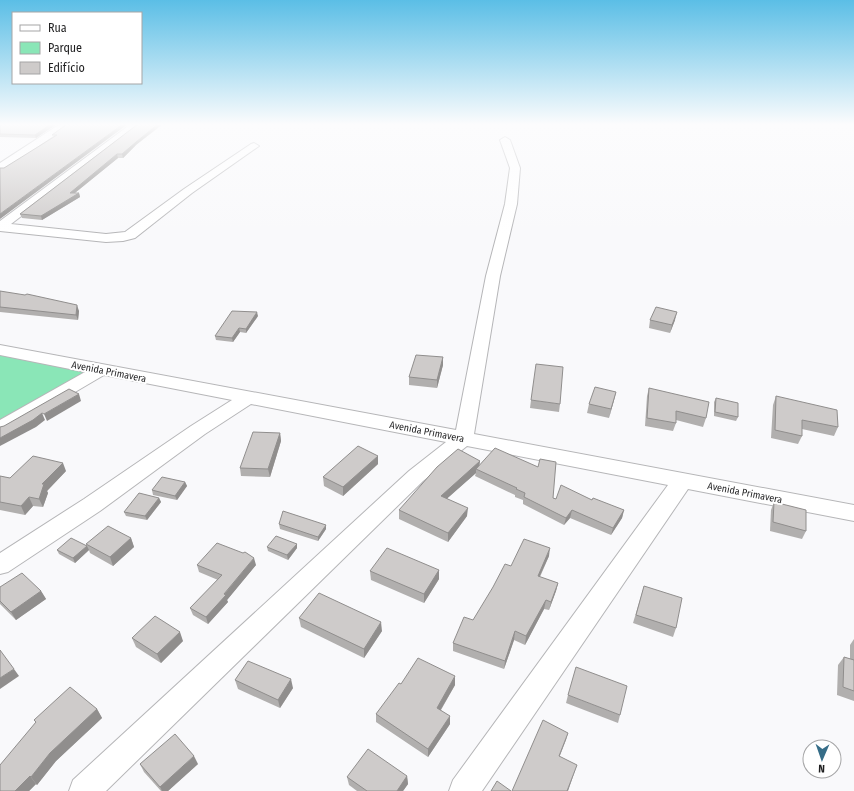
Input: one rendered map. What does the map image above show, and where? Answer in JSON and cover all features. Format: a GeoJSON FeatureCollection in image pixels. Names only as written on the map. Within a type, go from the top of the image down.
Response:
{"type":"FeatureCollection","features":[{"type":"Feature","properties":{"kind":"street"},"geometry":{"type":"LineString","coordinates":[[0,168],[11,161]]}},
{"type":"Feature","properties":{"kind":"street"},"geometry":{"type":"LineString","coordinates":[[0,227],[88,161]]}},
{"type":"Feature","properties":{"kind":"street"},"geometry":{"type":"LineString","coordinates":[[0,227],[106,238],[123,237],[130,235],[188,191],[232,161]]}},
{"type":"Feature","properties":{"kind":"street"},"geometry":{"type":"LineString","coordinates":[[84,791],[416,476],[464,438],[493,276],[511,204],[515,168],[512,161]]}},
{"type":"Feature","properties":{"kind":"street","name":"Avenida Primavera"},"geometry":{"type":"LineString","coordinates":[[0,350],[854,513]]}},
{"type":"Feature","properties":{"kind":"street"},"geometry":{"type":"LineString","coordinates":[[0,428],[102,369]]}},
{"type":"Feature","properties":{"kind":"street"},"geometry":{"type":"LineString","coordinates":[[0,565],[92,505],[198,430],[249,397]]}},
{"type":"Feature","properties":{"kind":"street"},"geometry":{"type":"LineString","coordinates":[[464,791],[683,480]]}},
{"type":"Feature","properties":{"kind":"green space"},"geometry":{"type":"Polygon","coordinates":[[[0,350],[102,369],[0,428],[0,350]]]}},
{"type":"Feature","properties":{"kind":"building"},"geometry":{"type":"Polygon","coordinates":[[[15,161],[73,161],[0,214],[0,168],[4,168],[15,161]]]}},
{"type":"Feature","properties":{"kind":"building"},"geometry":{"type":"Polygon","coordinates":[[[90,161],[109,161],[70,193],[79,193],[41,216],[20,214],[90,161]]]}},
{"type":"Feature","properties":{"kind":"building"},"geometry":{"type":"Polygon","coordinates":[[[0,291],[25,295],[27,294],[77,305],[76,315],[0,307],[0,291]]]}},
{"type":"Feature","properties":{"kind":"building"},"geometry":{"type":"Polygon","coordinates":[[[656,307],[677,312],[672,325],[650,320],[656,307]]]}},
{"type":"Feature","properties":{"kind":"building"},"geometry":{"type":"Polygon","coordinates":[[[232,311],[257,312],[246,329],[239,328],[232,338],[215,336],[232,311]]]}},
{"type":"Feature","properties":{"kind":"building"},"geometry":{"type":"Polygon","coordinates":[[[416,355],[443,357],[437,380],[409,377],[416,355]]]}},
{"type":"Feature","properties":{"kind":"building"},"geometry":{"type":"Polygon","coordinates":[[[536,364],[563,367],[560,404],[531,400],[536,364]]]}},
{"type":"Feature","properties":{"kind":"building"},"geometry":{"type":"Polygon","coordinates":[[[595,387],[616,392],[611,409],[589,404],[595,387]]]}},
{"type":"Feature","properties":{"kind":"building"},"geometry":{"type":"Polygon","coordinates":[[[649,388],[709,402],[706,418],[676,411],[676,423],[647,418],[649,388]]]}},
{"type":"Feature","properties":{"kind":"building"},"geometry":{"type":"Polygon","coordinates":[[[69,389],[79,394],[44,414],[42,413],[33,420],[0,438],[0,427],[69,389]]]}},
{"type":"Feature","properties":{"kind":"building"},"geometry":{"type":"Polygon","coordinates":[[[776,396],[837,410],[838,427],[802,420],[802,436],[775,430],[776,396]]]}},
{"type":"Feature","properties":{"kind":"building"},"geometry":{"type":"Polygon","coordinates":[[[716,398],[738,403],[738,417],[715,412],[716,398]]]}},
{"type":"Feature","properties":{"kind":"building"},"geometry":{"type":"Polygon","coordinates":[[[253,432],[280,433],[268,469],[240,468],[253,432]]]}},
{"type":"Feature","properties":{"kind":"building"},"geometry":{"type":"Polygon","coordinates":[[[358,446],[378,456],[343,487],[323,477],[358,446]]]}},
{"type":"Feature","properties":{"kind":"building"},"geometry":{"type":"Polygon","coordinates":[[[495,448],[538,467],[540,459],[556,462],[553,498],[556,499],[561,485],[592,500],[593,498],[624,510],[613,528],[572,510],[566,518],[524,497],[525,493],[516,489],[517,488],[476,469],[495,448]]]}},
{"type":"Feature","properties":{"kind":"building"},"geometry":{"type":"Polygon","coordinates":[[[458,449],[480,461],[441,496],[468,508],[448,533],[399,510],[437,467],[458,449]]]}},
{"type":"Feature","properties":{"kind":"building"},"geometry":{"type":"Polygon","coordinates":[[[33,456],[63,463],[42,484],[44,484],[39,499],[29,497],[21,506],[0,502],[0,476],[10,478],[33,456]]]}},
{"type":"Feature","properties":{"kind":"building"},"geometry":{"type":"Polygon","coordinates":[[[162,477],[185,482],[175,496],[152,490],[162,477]]]}},
{"type":"Feature","properties":{"kind":"building"},"geometry":{"type":"Polygon","coordinates":[[[139,493],[159,498],[145,516],[124,512],[139,493]]]}},
{"type":"Feature","properties":{"kind":"building"},"geometry":{"type":"Polygon","coordinates":[[[774,502],[806,510],[806,531],[773,522],[774,502]]]}},
{"type":"Feature","properties":{"kind":"building"},"geometry":{"type":"Polygon","coordinates":[[[283,511],[326,525],[318,537],[279,524],[283,511]]]}},
{"type":"Feature","properties":{"kind":"building"},"geometry":{"type":"Polygon","coordinates":[[[108,526],[131,538],[110,557],[86,544],[108,526]]]}},
{"type":"Feature","properties":{"kind":"building"},"geometry":{"type":"Polygon","coordinates":[[[276,536],[297,544],[287,555],[267,547],[276,536]]]}},
{"type":"Feature","properties":{"kind":"building"},"geometry":{"type":"Polygon","coordinates":[[[71,538],[87,546],[73,558],[57,550],[71,538]]]}},
{"type":"Feature","properties":{"kind":"building"},"geometry":{"type":"Polygon","coordinates":[[[524,539],[550,548],[538,576],[558,583],[551,602],[546,600],[526,636],[515,631],[505,661],[453,643],[464,617],[473,620],[505,564],[511,566],[524,539]]]}},
{"type":"Feature","properties":{"kind":"building"},"geometry":{"type":"Polygon","coordinates":[[[217,543],[243,553],[245,552],[254,558],[224,594],[226,595],[206,617],[190,608],[222,575],[197,565],[217,543]]]}},
{"type":"Feature","properties":{"kind":"building"},"geometry":{"type":"Polygon","coordinates":[[[387,548],[439,570],[424,594],[370,571],[387,548]]]}},
{"type":"Feature","properties":{"kind":"building"},"geometry":{"type":"Polygon","coordinates":[[[22,573],[41,591],[11,612],[0,601],[0,587],[22,573]]]}},
{"type":"Feature","properties":{"kind":"building"},"geometry":{"type":"Polygon","coordinates":[[[644,586],[682,598],[676,628],[636,615],[644,586]]]}},
{"type":"Feature","properties":{"kind":"building"},"geometry":{"type":"Polygon","coordinates":[[[319,593],[381,622],[364,649],[299,618],[319,593]]]}},
{"type":"Feature","properties":{"kind":"building"},"geometry":{"type":"Polygon","coordinates":[[[155,616],[180,632],[157,654],[132,638],[155,616]]]}},
{"type":"Feature","properties":{"kind":"building"},"geometry":{"type":"Polygon","coordinates":[[[0,650],[14,669],[0,678],[0,650]]]}},
{"type":"Feature","properties":{"kind":"building"},"geometry":{"type":"Polygon","coordinates":[[[844,657],[854,660],[854,691],[843,687],[844,657]]]}},
{"type":"Feature","properties":{"kind":"building"},"geometry":{"type":"Polygon","coordinates":[[[418,658],[455,676],[437,708],[450,716],[428,749],[376,714],[399,683],[401,684],[418,658]]]}},
{"type":"Feature","properties":{"kind":"building"},"geometry":{"type":"Polygon","coordinates":[[[248,661],[291,679],[278,700],[235,680],[248,661]]]}},
{"type":"Feature","properties":{"kind":"building"},"geometry":{"type":"Polygon","coordinates":[[[576,667],[627,686],[620,715],[568,695],[576,667]]]}},
{"type":"Feature","properties":{"kind":"building"},"geometry":{"type":"Polygon","coordinates":[[[70,687],[97,709],[50,753],[31,777],[30,776],[15,791],[0,791],[0,765],[36,722],[34,720],[70,687]]]}},
{"type":"Feature","properties":{"kind":"building"},"geometry":{"type":"Polygon","coordinates":[[[543,720],[568,733],[559,756],[577,765],[567,791],[512,791],[543,720]]]}},
{"type":"Feature","properties":{"kind":"building"},"geometry":{"type":"Polygon","coordinates":[[[175,734],[194,756],[160,787],[140,764],[175,734]]]}},
{"type":"Feature","properties":{"kind":"building"},"geometry":{"type":"Polygon","coordinates":[[[368,749],[407,776],[397,791],[367,791],[347,777],[368,749]]]}},
{"type":"Feature","properties":{"kind":"building"},"geometry":{"type":"Polygon","coordinates":[[[497,781],[511,791],[491,791],[497,781]]]}}]}
